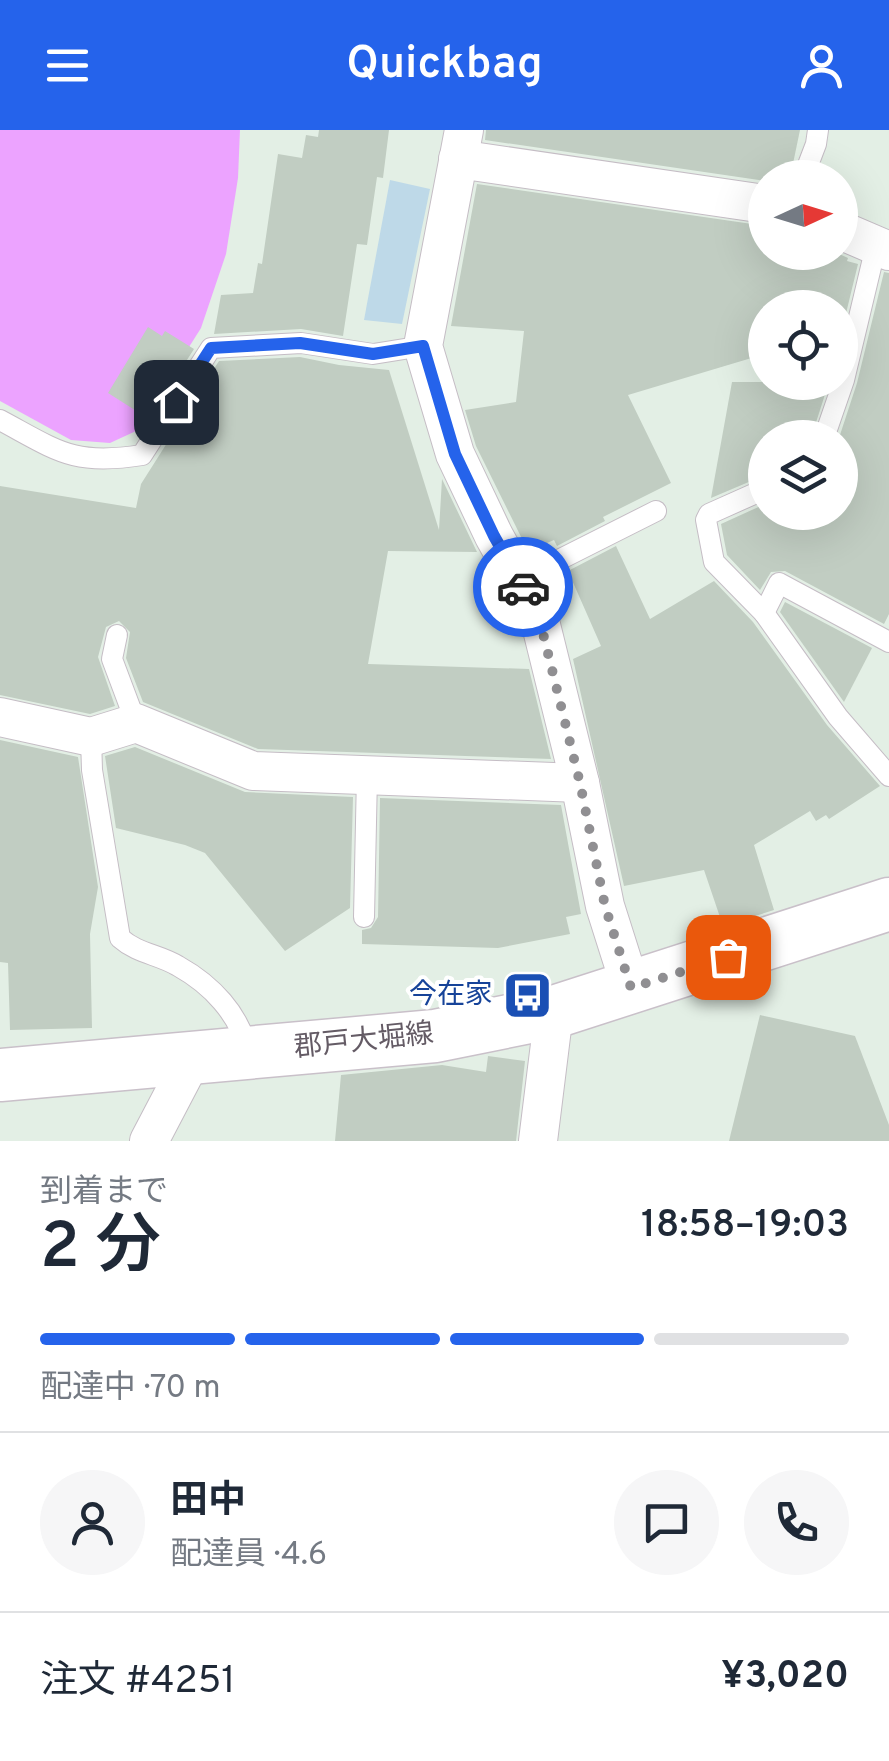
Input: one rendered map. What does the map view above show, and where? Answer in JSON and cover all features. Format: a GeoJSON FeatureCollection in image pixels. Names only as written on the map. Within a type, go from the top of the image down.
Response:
{"type":"FeatureCollection","features":[{"type":"Feature","properties":{"kind":"main road","name":"郡戸大堀線"},"geometry":{"type":"LineString","coordinates":[[0,1074],[435,1036],[554,1012],[889,904]]}},
{"type":"Feature","properties":{"kind":"street"},"geometry":{"type":"LineString","coordinates":[[631,988],[605,906],[580,783],[539,617],[455,454],[423,346],[461,145],[748,201]]}},
{"type":"Feature","properties":{"kind":"street"},"geometry":{"type":"LineString","coordinates":[[858,238],[882,248]]}},
{"type":"Feature","properties":{"kind":"street"},"geometry":{"type":"LineString","coordinates":[[0,717],[92,737],[136,723],[253,771],[580,783]]}},
{"type":"Feature","properties":{"kind":"street"},"geometry":{"type":"LineString","coordinates":[[538,1141],[554,1012]]}},
{"type":"Feature","properties":{"kind":"street"},"geometry":{"type":"LineString","coordinates":[[149,1141],[193,1057]]}},
{"type":"Feature","properties":{"kind":"lane"},"geometry":{"type":"LineString","coordinates":[[809,160],[818,130]]}},
{"type":"Feature","properties":{"kind":"lane"},"geometry":{"type":"LineString","coordinates":[[830,420],[882,248]]}},
{"type":"Feature","properties":{"kind":"lane"},"geometry":{"type":"LineString","coordinates":[[0,420],[67,456],[110,460],[142,455],[211,348],[300,343],[373,354],[423,346]]}},
{"type":"Feature","properties":{"kind":"lane"},"geometry":{"type":"LineString","coordinates":[[748,497],[709,514],[706,520],[714,562],[764,613],[838,717],[889,776]]}},
{"type":"Feature","properties":{"kind":"lane"},"geometry":{"type":"LineString","coordinates":[[519,580],[656,510]]}},
{"type":"Feature","properties":{"kind":"lane"},"geometry":{"type":"LineString","coordinates":[[764,613],[779,583],[889,642]]}},
{"type":"Feature","properties":{"kind":"lane"},"geometry":{"type":"LineString","coordinates":[[117,635],[112,659],[136,723]]}},
{"type":"Feature","properties":{"kind":"lane"},"geometry":{"type":"LineString","coordinates":[[92,737],[92,770],[120,938],[134,951],[177,964],[223,1000],[243,1031],[249,1054]]}},
{"type":"Feature","properties":{"kind":"lane"},"geometry":{"type":"LineString","coordinates":[[364,917],[367,775]]}},
{"type":"Feature","properties":{"kind":"shaded area"},"geometry":{"type":"Polygon","coordinates":[[[0,130],[240,130],[238,178],[226,254],[201,328],[136,431],[110,443],[71,440],[0,401],[0,130]]]}},
{"type":"Feature","properties":{"kind":"shaded area"},"geometry":{"type":"Polygon","coordinates":[[[390,180],[430,189],[402,324],[364,320],[390,180]]]}},
{"type":"Feature","properties":{"kind":"building"},"geometry":{"type":"Polygon","coordinates":[[[319,130],[389,130],[383,178],[377,177],[367,245],[357,244],[343,336],[301,329],[214,334],[221,295],[253,293],[258,263],[262,264],[278,154],[302,158],[306,135],[318,137],[319,130]]]}},
{"type":"Feature","properties":{"kind":"building"},"geometry":{"type":"Polygon","coordinates":[[[486,130],[800,130],[794,160],[748,160],[748,179],[485,140],[486,130]]]}},
{"type":"Feature","properties":{"kind":"building"},"geometry":{"type":"Polygon","coordinates":[[[477,184],[748,224],[748,270],[857,270],[852,290],[748,290],[748,359],[628,395],[671,483],[603,517],[605,521],[557,546],[554,540],[528,551],[476,446],[465,410],[516,402],[524,331],[451,326],[477,184]]]}},
{"type":"Feature","properties":{"kind":"building"},"geometry":{"type":"Polygon","coordinates":[[[884,272],[889,273],[889,614],[884,624],[785,571],[771,572],[760,590],[727,555],[721,524],[748,512],[748,530],[858,530],[858,420],[845,420],[851,400],[858,400],[858,379],[884,272]]]}},
{"type":"Feature","properties":{"kind":"building"},"geometry":{"type":"Polygon","coordinates":[[[148,327],[162,336],[165,331],[194,349],[149,419],[108,393],[148,327]]]}},
{"type":"Feature","properties":{"kind":"building"},"geometry":{"type":"Polygon","coordinates":[[[300,357],[389,370],[439,530],[442,479],[477,552],[388,551],[368,664],[529,669],[551,759],[258,749],[143,702],[126,658],[130,632],[119,621],[106,627],[98,657],[115,706],[90,714],[0,695],[0,486],[136,508],[141,484],[219,361],[300,357]]]}},
{"type":"Feature","properties":{"kind":"building"},"geometry":{"type":"Polygon","coordinates":[[[732,382],[748,382],[748,400],[823,400],[817,420],[748,420],[748,482],[711,498],[732,382]]]}},
{"type":"Feature","properties":{"kind":"building"},"geometry":{"type":"Polygon","coordinates":[[[616,546],[650,619],[714,581],[753,622],[827,725],[880,786],[829,819],[826,815],[816,821],[810,811],[754,845],[774,910],[723,926],[704,870],[624,886],[573,659],[601,646],[568,571],[616,546]]]}},
{"type":"Feature","properties":{"kind":"building"},"geometry":{"type":"Polygon","coordinates":[[[785,602],[872,648],[844,702],[780,612],[785,602]]]}},
{"type":"Feature","properties":{"kind":"building"},"geometry":{"type":"Polygon","coordinates":[[[0,740],[78,757],[98,887],[90,934],[92,1028],[10,1030],[8,963],[0,962],[0,740]]]}},
{"type":"Feature","properties":{"kind":"building"},"geometry":{"type":"Polygon","coordinates":[[[135,747],[245,792],[353,797],[350,908],[285,951],[205,853],[116,828],[105,756],[135,747]]]}},
{"type":"Feature","properties":{"kind":"building"},"geometry":{"type":"Polygon","coordinates":[[[380,798],[561,805],[581,914],[566,917],[570,934],[498,948],[362,944],[362,930],[371,928],[378,917],[380,798]]]}},
{"type":"Feature","properties":{"kind":"building"},"geometry":{"type":"Polygon","coordinates":[[[760,1015],[855,1036],[889,1125],[889,1141],[729,1141],[760,1015]]]}},
{"type":"Feature","properties":{"kind":"building"},"geometry":{"type":"Polygon","coordinates":[[[488,1056],[525,1061],[516,1141],[335,1141],[341,1075],[442,1065],[486,1072],[488,1056]]]}},
{"type":"Feature","properties":{"kind":"way so far"},"geometry":{"type":"LineString","coordinates":[[523,587],[539,617],[580,783],[605,906],[631,988],[728,957]]}},
{"type":"Feature","properties":{"kind":"place","name":"今在家"},"geometry":{"type":"Point","coordinates":[528,996]}},
{"type":"Feature","properties":{"kind":"route"},"geometry":{"type":"LineString","coordinates":[[176,402],[211,348],[300,343],[373,354],[423,346],[455,454],[523,587]]}}]}
